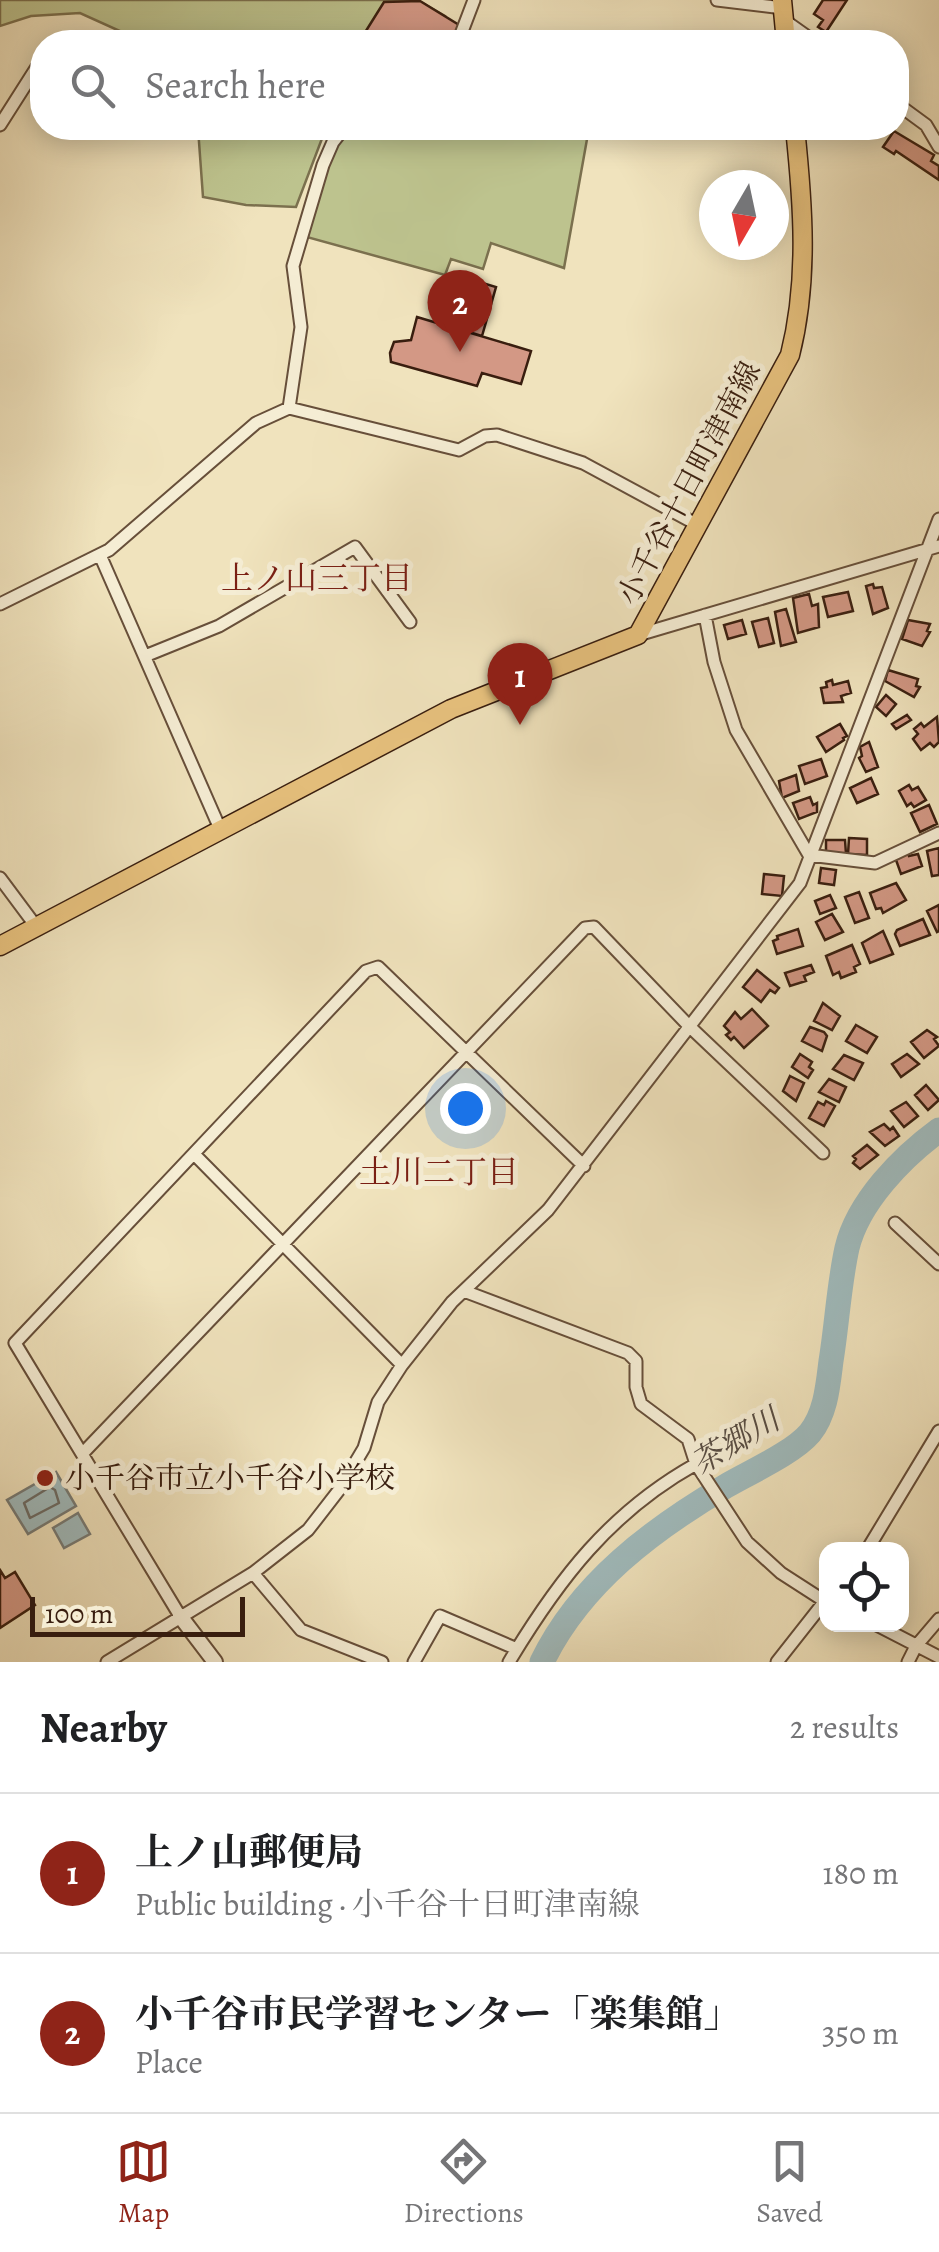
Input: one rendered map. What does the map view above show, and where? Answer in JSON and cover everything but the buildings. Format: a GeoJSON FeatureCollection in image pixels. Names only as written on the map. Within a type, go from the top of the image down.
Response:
{"type":"FeatureCollection","features":[{"type":"Feature","properties":{"kind":"main road","name":"小千谷十日町津南線"},"geometry":{"type":"LineString","coordinates":[[0,946],[451,709],[638,635],[790,355],[798,324],[805,222],[796,140]]}},
{"type":"Feature","properties":{"kind":"street"},"geometry":{"type":"LineString","coordinates":[[463,30],[474,0]]}},
{"type":"Feature","properties":{"kind":"street"},"geometry":{"type":"LineString","coordinates":[[717,0],[783,9],[803,30]]}},
{"type":"Feature","properties":{"kind":"street"},"geometry":{"type":"LineString","coordinates":[[0,125],[30,78]]}},
{"type":"Feature","properties":{"kind":"street"},"geometry":{"type":"LineString","coordinates":[[909,113],[926,125],[939,147]]}},
{"type":"Feature","properties":{"kind":"street"},"geometry":{"type":"LineString","coordinates":[[288,408],[301,327],[293,266],[335,140]]}},
{"type":"Feature","properties":{"kind":"street"},"geometry":{"type":"LineString","coordinates":[[0,604],[100,555],[256,423],[288,408],[458,450],[486,436],[497,435],[582,463],[696,524]]}},
{"type":"Feature","properties":{"kind":"street"},"geometry":{"type":"LineString","coordinates":[[106,1662],[253,1573],[308,1530],[339,1490],[364,1448],[378,1402],[402,1365],[452,1302],[548,1210],[800,883],[932,548],[939,518]]}},
{"type":"Feature","properties":{"kind":"street"},"geometry":{"type":"LineString","coordinates":[[145,656],[219,626],[355,547],[410,622]]}},
{"type":"Feature","properties":{"kind":"street"},"geometry":{"type":"LineString","coordinates":[[638,635],[932,548]]}},
{"type":"Feature","properties":{"kind":"street"},"geometry":{"type":"LineString","coordinates":[[100,555],[221,831]]}},
{"type":"Feature","properties":{"kind":"street"},"geometry":{"type":"LineString","coordinates":[[705,615],[714,662],[736,730],[809,854]]}},
{"type":"Feature","properties":{"kind":"street"},"geometry":{"type":"LineString","coordinates":[[809,854],[875,863],[939,833]]}},
{"type":"Feature","properties":{"kind":"street"},"geometry":{"type":"LineString","coordinates":[[0,878],[38,928]]}},
{"type":"Feature","properties":{"kind":"street"},"geometry":{"type":"LineString","coordinates":[[84,1452],[585,928],[594,927],[690,1026],[823,1153]]}},
{"type":"Feature","properties":{"kind":"street"},"geometry":{"type":"LineString","coordinates":[[215,1662],[180,1616],[15,1342],[366,971],[378,967],[584,1166]]}},
{"type":"Feature","properties":{"kind":"street"},"geometry":{"type":"LineString","coordinates":[[195,1155],[402,1365]]}},
{"type":"Feature","properties":{"kind":"street"},"geometry":{"type":"LineString","coordinates":[[895,1223],[939,1264]]}},
{"type":"Feature","properties":{"kind":"street"},"geometry":{"type":"LineString","coordinates":[[464,1291],[628,1353],[636,1362],[636,1387],[642,1404],[688,1439],[696,1464],[747,1542],[780,1572],[819,1597]]}},
{"type":"Feature","properties":{"kind":"street"},"geometry":{"type":"LineString","coordinates":[[872,1542],[939,1430]]}},
{"type":"Feature","properties":{"kind":"street"},"geometry":{"type":"LineString","coordinates":[[509,1662],[576,1560],[666,1481],[696,1464]]}},
{"type":"Feature","properties":{"kind":"street"},"geometry":{"type":"LineString","coordinates":[[253,1573],[301,1630],[382,1662]]}},
{"type":"Feature","properties":{"kind":"street"},"geometry":{"type":"LineString","coordinates":[[777,1662],[819,1610]]}},
{"type":"Feature","properties":{"kind":"street"},"geometry":{"type":"LineString","coordinates":[[414,1662],[440,1616],[517,1649]]}},
{"type":"Feature","properties":{"kind":"street"},"geometry":{"type":"LineString","coordinates":[[908,1662],[916,1646],[939,1620]]}},
{"type":"Feature","properties":{"kind":"street"},"geometry":{"type":"LineString","coordinates":[[889,1632],[939,1656]]}},
{"type":"Feature","properties":{"kind":"green space"},"geometry":{"type":"Polygon","coordinates":[[[0,0],[417,0],[445,16],[439,30],[118,30],[80,13],[31,16],[0,26],[0,0]]]}},
{"type":"Feature","properties":{"kind":"green space"},"geometry":{"type":"Polygon","coordinates":[[[199,140],[321,140],[296,207],[246,205],[203,197],[199,140]]]}},
{"type":"Feature","properties":{"kind":"green space"},"geometry":{"type":"Polygon","coordinates":[[[337,140],[587,140],[564,268],[491,243],[483,269],[451,259],[445,275],[303,236],[337,140]]]}},
{"type":"Feature","properties":{"kind":"water"},"geometry":{"type":"Polygon","coordinates":[[[56,1472],[76,1506],[28,1534],[7,1500],[56,1472]]]}},
{"type":"Feature","properties":{"kind":"water"},"geometry":{"type":"Polygon","coordinates":[[[78,1513],[90,1534],[64,1548],[53,1528],[78,1513]]]}},
{"type":"Feature","properties":{"kind":"waterway","name":"茶郷川"},"geometry":{"type":"LineString","coordinates":[[542,1662],[577,1607],[621,1560],[672,1521],[782,1455],[810,1433],[820,1417],[829,1380],[842,1276],[853,1231],[883,1182],[939,1130]]}},
{"type":"Feature","properties":{"kind":"place","name":"小千谷市民学習センター「楽集館」"},"geometry":{"type":"Point","coordinates":[460,352]}},
{"type":"Feature","properties":{"kind":"place","name":"上ノ山郵便局"},"geometry":{"type":"Point","coordinates":[520,725]}},
{"type":"Feature","properties":{"kind":"place","name":"小千谷市立小千谷小学校"},"geometry":{"type":"Point","coordinates":[45,1478]}},
{"type":"Feature","properties":{"kind":"district","name":"上ノ山三丁目"},"geometry":{"type":"Point","coordinates":[317,578]}},
{"type":"Feature","properties":{"kind":"district","name":"土川二丁目"},"geometry":{"type":"Point","coordinates":[439,1172]}}]}
